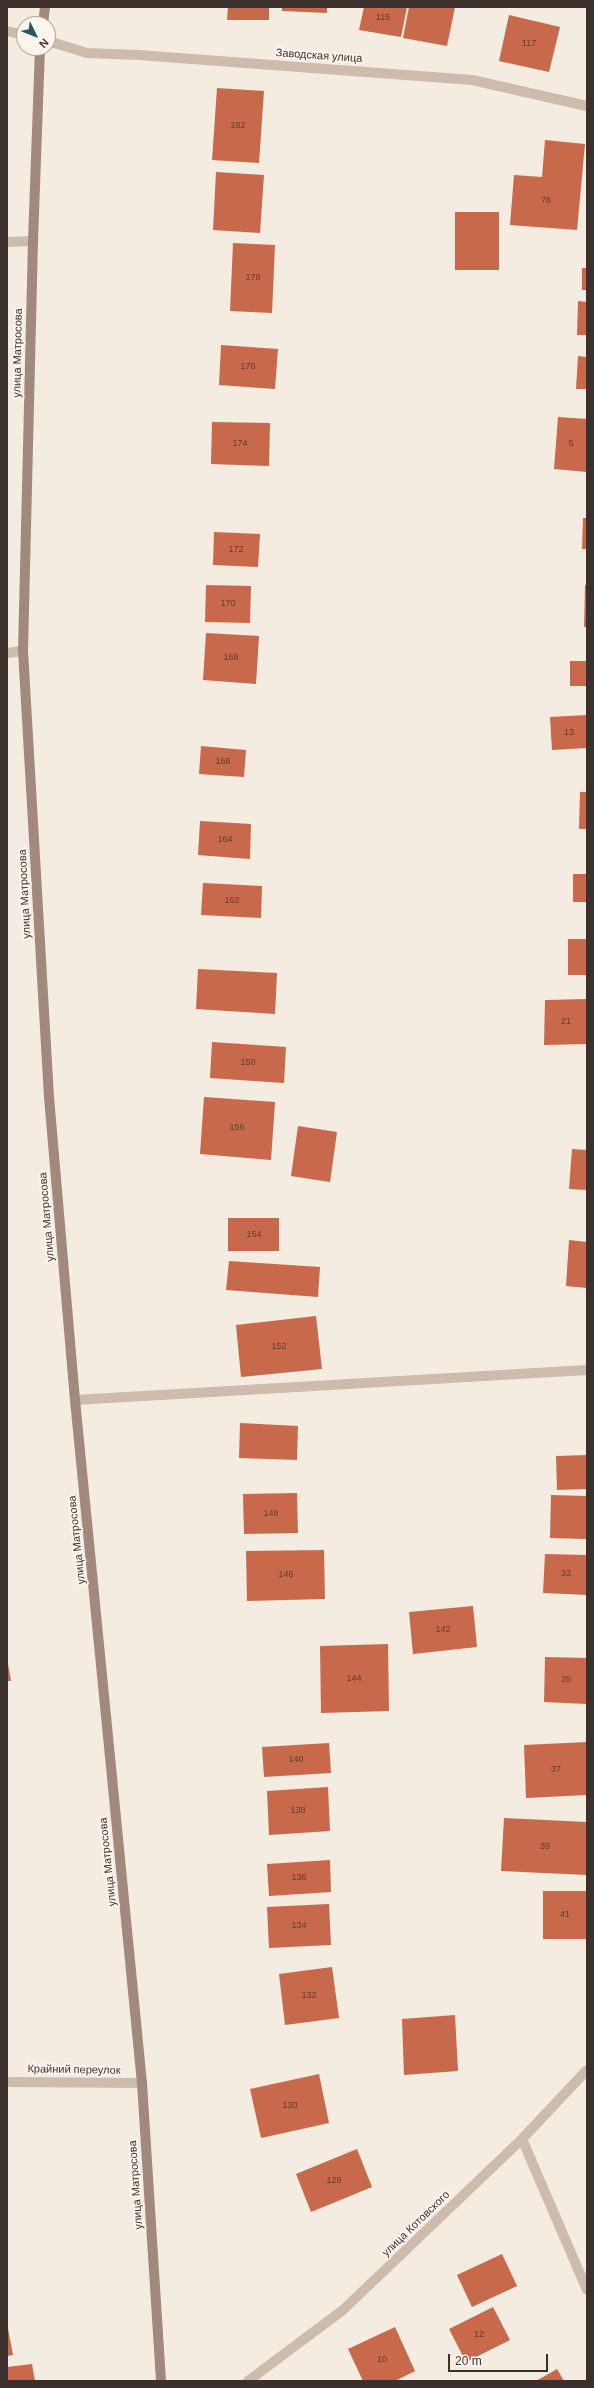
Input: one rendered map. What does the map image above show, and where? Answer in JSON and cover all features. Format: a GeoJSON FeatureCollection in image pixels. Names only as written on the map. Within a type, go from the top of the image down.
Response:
{"type":"FeatureCollection","features":[{"type":"Feature","properties":{"kind":"main road","name":"улица Матросова"},"geometry":{"type":"LineString","coordinates":[[40,56],[33,241],[23,651],[49,1097],[75,1400],[142,2083],[162,2381]]}},
{"type":"Feature","properties":{"kind":"street","name":"Заводская улица"},"geometry":{"type":"LineString","coordinates":[[56,43],[87,53],[472,80],[587,106]]}},
{"type":"Feature","properties":{"kind":"street"},"geometry":{"type":"LineString","coordinates":[[7,242],[33,241]]}},
{"type":"Feature","properties":{"kind":"street"},"geometry":{"type":"LineString","coordinates":[[7,653],[23,651]]}},
{"type":"Feature","properties":{"kind":"street"},"geometry":{"type":"LineString","coordinates":[[75,1400],[587,1370]]}},
{"type":"Feature","properties":{"kind":"street","name":"улица Котовского"},"geometry":{"type":"LineString","coordinates":[[248,2381],[343,2310],[522,2139],[587,2070]]}},
{"type":"Feature","properties":{"kind":"street","name":"Крайний переулок"},"geometry":{"type":"LineString","coordinates":[[7,2082],[142,2083]]}},
{"type":"Feature","properties":{"kind":"street"},"geometry":{"type":"LineString","coordinates":[[522,2139],[587,2290]]}},
{"type":"Feature","properties":{"kind":"building"},"geometry":{"type":"Polygon","coordinates":[[[228,7],[269,7],[269,20],[227,20],[228,7]]]}},
{"type":"Feature","properties":{"kind":"building"},"geometry":{"type":"Polygon","coordinates":[[[282,7],[327,7],[327,13],[282,11],[282,7]]]}},
{"type":"Feature","properties":{"kind":"building"},"geometry":{"type":"Polygon","coordinates":[[[364,7],[407,7],[401,37],[359,30],[364,7]]]}},
{"type":"Feature","properties":{"kind":"building"},"geometry":{"type":"Polygon","coordinates":[[[409,7],[455,7],[447,46],[403,38],[409,7]]]}},
{"type":"Feature","properties":{"kind":"building"},"geometry":{"type":"Polygon","coordinates":[[[509,15],[560,27],[549,72],[499,61],[509,15]]]}},
{"type":"Feature","properties":{"kind":"building"},"geometry":{"type":"Polygon","coordinates":[[[217,88],[264,91],[259,163],[212,160],[217,88]]]}},
{"type":"Feature","properties":{"kind":"building"},"geometry":{"type":"Polygon","coordinates":[[[545,140],[585,144],[577,230],[510,225],[514,175],[542,177],[545,140]]]}},
{"type":"Feature","properties":{"kind":"building"},"geometry":{"type":"Polygon","coordinates":[[[216,172],[264,175],[260,233],[213,230],[216,172]]]}},
{"type":"Feature","properties":{"kind":"building"},"geometry":{"type":"Polygon","coordinates":[[[455,212],[499,212],[499,270],[455,270],[455,212]]]}},
{"type":"Feature","properties":{"kind":"building"},"geometry":{"type":"Polygon","coordinates":[[[233,243],[275,245],[272,313],[230,311],[233,243]]]}},
{"type":"Feature","properties":{"kind":"building"},"geometry":{"type":"Polygon","coordinates":[[[582,268],[587,268],[587,290],[582,290],[582,268]]]}},
{"type":"Feature","properties":{"kind":"building"},"geometry":{"type":"Polygon","coordinates":[[[578,301],[587,302],[587,335],[577,335],[578,301]]]}},
{"type":"Feature","properties":{"kind":"building"},"geometry":{"type":"Polygon","coordinates":[[[221,345],[278,349],[275,389],[219,385],[221,345]]]}},
{"type":"Feature","properties":{"kind":"building"},"geometry":{"type":"Polygon","coordinates":[[[578,356],[587,357],[587,389],[576,389],[578,356]]]}},
{"type":"Feature","properties":{"kind":"building"},"geometry":{"type":"Polygon","coordinates":[[[558,417],[587,419],[587,472],[554,469],[558,417]]]}},
{"type":"Feature","properties":{"kind":"building"},"geometry":{"type":"Polygon","coordinates":[[[212,422],[270,423],[269,466],[211,464],[212,422]]]}},
{"type":"Feature","properties":{"kind":"building"},"geometry":{"type":"Polygon","coordinates":[[[583,518],[587,518],[587,549],[582,549],[583,518]]]}},
{"type":"Feature","properties":{"kind":"building"},"geometry":{"type":"Polygon","coordinates":[[[214,532],[260,534],[258,567],[213,565],[214,532]]]}},
{"type":"Feature","properties":{"kind":"building"},"geometry":{"type":"Polygon","coordinates":[[[206,585],[251,586],[250,623],[205,622],[206,585]]]}},
{"type":"Feature","properties":{"kind":"building"},"geometry":{"type":"Polygon","coordinates":[[[585,585],[587,585],[587,627],[584,627],[585,585]]]}},
{"type":"Feature","properties":{"kind":"building"},"geometry":{"type":"Polygon","coordinates":[[[206,633],[259,636],[256,684],[203,680],[206,633]]]}},
{"type":"Feature","properties":{"kind":"building"},"geometry":{"type":"Polygon","coordinates":[[[570,661],[587,661],[587,686],[570,686],[570,661]]]}},
{"type":"Feature","properties":{"kind":"building"},"geometry":{"type":"Polygon","coordinates":[[[587,715],[587,748],[552,750],[550,717],[587,715]]]}},
{"type":"Feature","properties":{"kind":"building"},"geometry":{"type":"Polygon","coordinates":[[[201,746],[246,750],[244,777],[199,774],[201,746]]]}},
{"type":"Feature","properties":{"kind":"building"},"geometry":{"type":"Polygon","coordinates":[[[580,792],[587,792],[587,829],[579,829],[580,792]]]}},
{"type":"Feature","properties":{"kind":"building"},"geometry":{"type":"Polygon","coordinates":[[[200,821],[251,824],[250,859],[198,855],[200,821]]]}},
{"type":"Feature","properties":{"kind":"building"},"geometry":{"type":"Polygon","coordinates":[[[573,874],[587,874],[587,902],[573,902],[573,874]]]}},
{"type":"Feature","properties":{"kind":"building"},"geometry":{"type":"Polygon","coordinates":[[[203,883],[262,886],[261,918],[201,915],[203,883]]]}},
{"type":"Feature","properties":{"kind":"building"},"geometry":{"type":"Polygon","coordinates":[[[568,939],[587,939],[587,975],[568,975],[568,939]]]}},
{"type":"Feature","properties":{"kind":"building"},"geometry":{"type":"Polygon","coordinates":[[[198,969],[277,973],[275,1014],[196,1009],[198,969]]]}},
{"type":"Feature","properties":{"kind":"building"},"geometry":{"type":"Polygon","coordinates":[[[587,999],[587,1044],[544,1045],[545,1000],[587,999]]]}},
{"type":"Feature","properties":{"kind":"building"},"geometry":{"type":"Polygon","coordinates":[[[212,1042],[286,1047],[284,1083],[210,1078],[212,1042]]]}},
{"type":"Feature","properties":{"kind":"building"},"geometry":{"type":"Polygon","coordinates":[[[204,1097],[275,1102],[271,1160],[200,1154],[204,1097]]]}},
{"type":"Feature","properties":{"kind":"building"},"geometry":{"type":"Polygon","coordinates":[[[298,1126],[337,1132],[330,1182],[291,1176],[298,1126]]]}},
{"type":"Feature","properties":{"kind":"building"},"geometry":{"type":"Polygon","coordinates":[[[572,1149],[587,1150],[587,1190],[569,1189],[572,1149]]]}},
{"type":"Feature","properties":{"kind":"building"},"geometry":{"type":"Polygon","coordinates":[[[228,1218],[279,1218],[279,1251],[228,1251],[228,1218]]]}},
{"type":"Feature","properties":{"kind":"building"},"geometry":{"type":"Polygon","coordinates":[[[569,1240],[587,1242],[587,1288],[566,1286],[569,1240]]]}},
{"type":"Feature","properties":{"kind":"building"},"geometry":{"type":"Polygon","coordinates":[[[229,1261],[320,1267],[318,1297],[226,1290],[229,1261]]]}},
{"type":"Feature","properties":{"kind":"building"},"geometry":{"type":"Polygon","coordinates":[[[316,1316],[322,1369],[241,1377],[236,1325],[316,1316]]]}},
{"type":"Feature","properties":{"kind":"building"},"geometry":{"type":"Polygon","coordinates":[[[240,1423],[298,1426],[297,1460],[239,1458],[240,1423]]]}},
{"type":"Feature","properties":{"kind":"building"},"geometry":{"type":"Polygon","coordinates":[[[587,1455],[587,1489],[557,1490],[556,1456],[587,1455]]]}},
{"type":"Feature","properties":{"kind":"building"},"geometry":{"type":"Polygon","coordinates":[[[297,1493],[298,1533],[244,1534],[243,1494],[297,1493]]]}},
{"type":"Feature","properties":{"kind":"building"},"geometry":{"type":"Polygon","coordinates":[[[551,1495],[587,1496],[587,1539],[550,1538],[551,1495]]]}},
{"type":"Feature","properties":{"kind":"building"},"geometry":{"type":"Polygon","coordinates":[[[324,1550],[325,1599],[247,1601],[246,1551],[324,1550]]]}},
{"type":"Feature","properties":{"kind":"building"},"geometry":{"type":"Polygon","coordinates":[[[545,1554],[587,1555],[587,1595],[543,1593],[545,1554]]]}},
{"type":"Feature","properties":{"kind":"building"},"geometry":{"type":"Polygon","coordinates":[[[473,1606],[477,1647],[413,1654],[409,1612],[473,1606]]]}},
{"type":"Feature","properties":{"kind":"building"},"geometry":{"type":"Polygon","coordinates":[[[388,1644],[389,1711],[321,1713],[320,1646],[388,1644]]]}},
{"type":"Feature","properties":{"kind":"building"},"geometry":{"type":"Polygon","coordinates":[[[545,1657],[587,1658],[587,1704],[544,1702],[545,1657]]]}},
{"type":"Feature","properties":{"kind":"building"},"geometry":{"type":"Polygon","coordinates":[[[7,1658],[11,1681],[7,1681],[7,1658]]]}},
{"type":"Feature","properties":{"kind":"building"},"geometry":{"type":"Polygon","coordinates":[[[587,1742],[587,1795],[526,1798],[524,1745],[587,1742]]]}},
{"type":"Feature","properties":{"kind":"building"},"geometry":{"type":"Polygon","coordinates":[[[329,1743],[331,1773],[264,1777],[262,1747],[329,1743]]]}},
{"type":"Feature","properties":{"kind":"building"},"geometry":{"type":"Polygon","coordinates":[[[328,1787],[330,1831],[269,1835],[267,1791],[328,1787]]]}},
{"type":"Feature","properties":{"kind":"building"},"geometry":{"type":"Polygon","coordinates":[[[504,1818],[587,1822],[587,1875],[501,1871],[504,1818]]]}},
{"type":"Feature","properties":{"kind":"building"},"geometry":{"type":"Polygon","coordinates":[[[330,1860],[331,1892],[269,1896],[267,1864],[330,1860]]]}},
{"type":"Feature","properties":{"kind":"building"},"geometry":{"type":"Polygon","coordinates":[[[543,1891],[587,1891],[587,1939],[543,1939],[543,1891]]]}},
{"type":"Feature","properties":{"kind":"building"},"geometry":{"type":"Polygon","coordinates":[[[329,1904],[331,1945],[269,1948],[267,1907],[329,1904]]]}},
{"type":"Feature","properties":{"kind":"building"},"geometry":{"type":"Polygon","coordinates":[[[332,1967],[339,2018],[285,2025],[279,1974],[332,1967]]]}},
{"type":"Feature","properties":{"kind":"building"},"geometry":{"type":"Polygon","coordinates":[[[455,2015],[458,2071],[404,2075],[402,2019],[455,2015]]]}},
{"type":"Feature","properties":{"kind":"building"},"geometry":{"type":"Polygon","coordinates":[[[319,2074],[329,2123],[261,2138],[250,2089],[319,2074]]]}},
{"type":"Feature","properties":{"kind":"building"},"geometry":{"type":"Polygon","coordinates":[[[357,2149],[372,2187],[311,2212],[296,2174],[357,2149]]]}},
{"type":"Feature","properties":{"kind":"building"},"geometry":{"type":"Polygon","coordinates":[[[502,2254],[517,2286],[472,2307],[457,2275],[502,2254]]]}},
{"type":"Feature","properties":{"kind":"building"},"geometry":{"type":"Polygon","coordinates":[[[493,2307],[510,2340],[466,2362],[449,2329],[493,2307]]]}},
{"type":"Feature","properties":{"kind":"building"},"geometry":{"type":"Polygon","coordinates":[[[7,2323],[13,2355],[7,2356],[7,2323]]]}},
{"type":"Feature","properties":{"kind":"building"},"geometry":{"type":"Polygon","coordinates":[[[395,2327],[415,2371],[395,2381],[363,2381],[348,2349],[395,2327]]]}},
{"type":"Feature","properties":{"kind":"building"},"geometry":{"type":"Polygon","coordinates":[[[32,2364],[35,2381],[7,2381],[7,2367],[32,2364]]]}},
{"type":"Feature","properties":{"kind":"building"},"geometry":{"type":"Polygon","coordinates":[[[557,2369],[564,2381],[536,2381],[557,2369]]]}}]}
